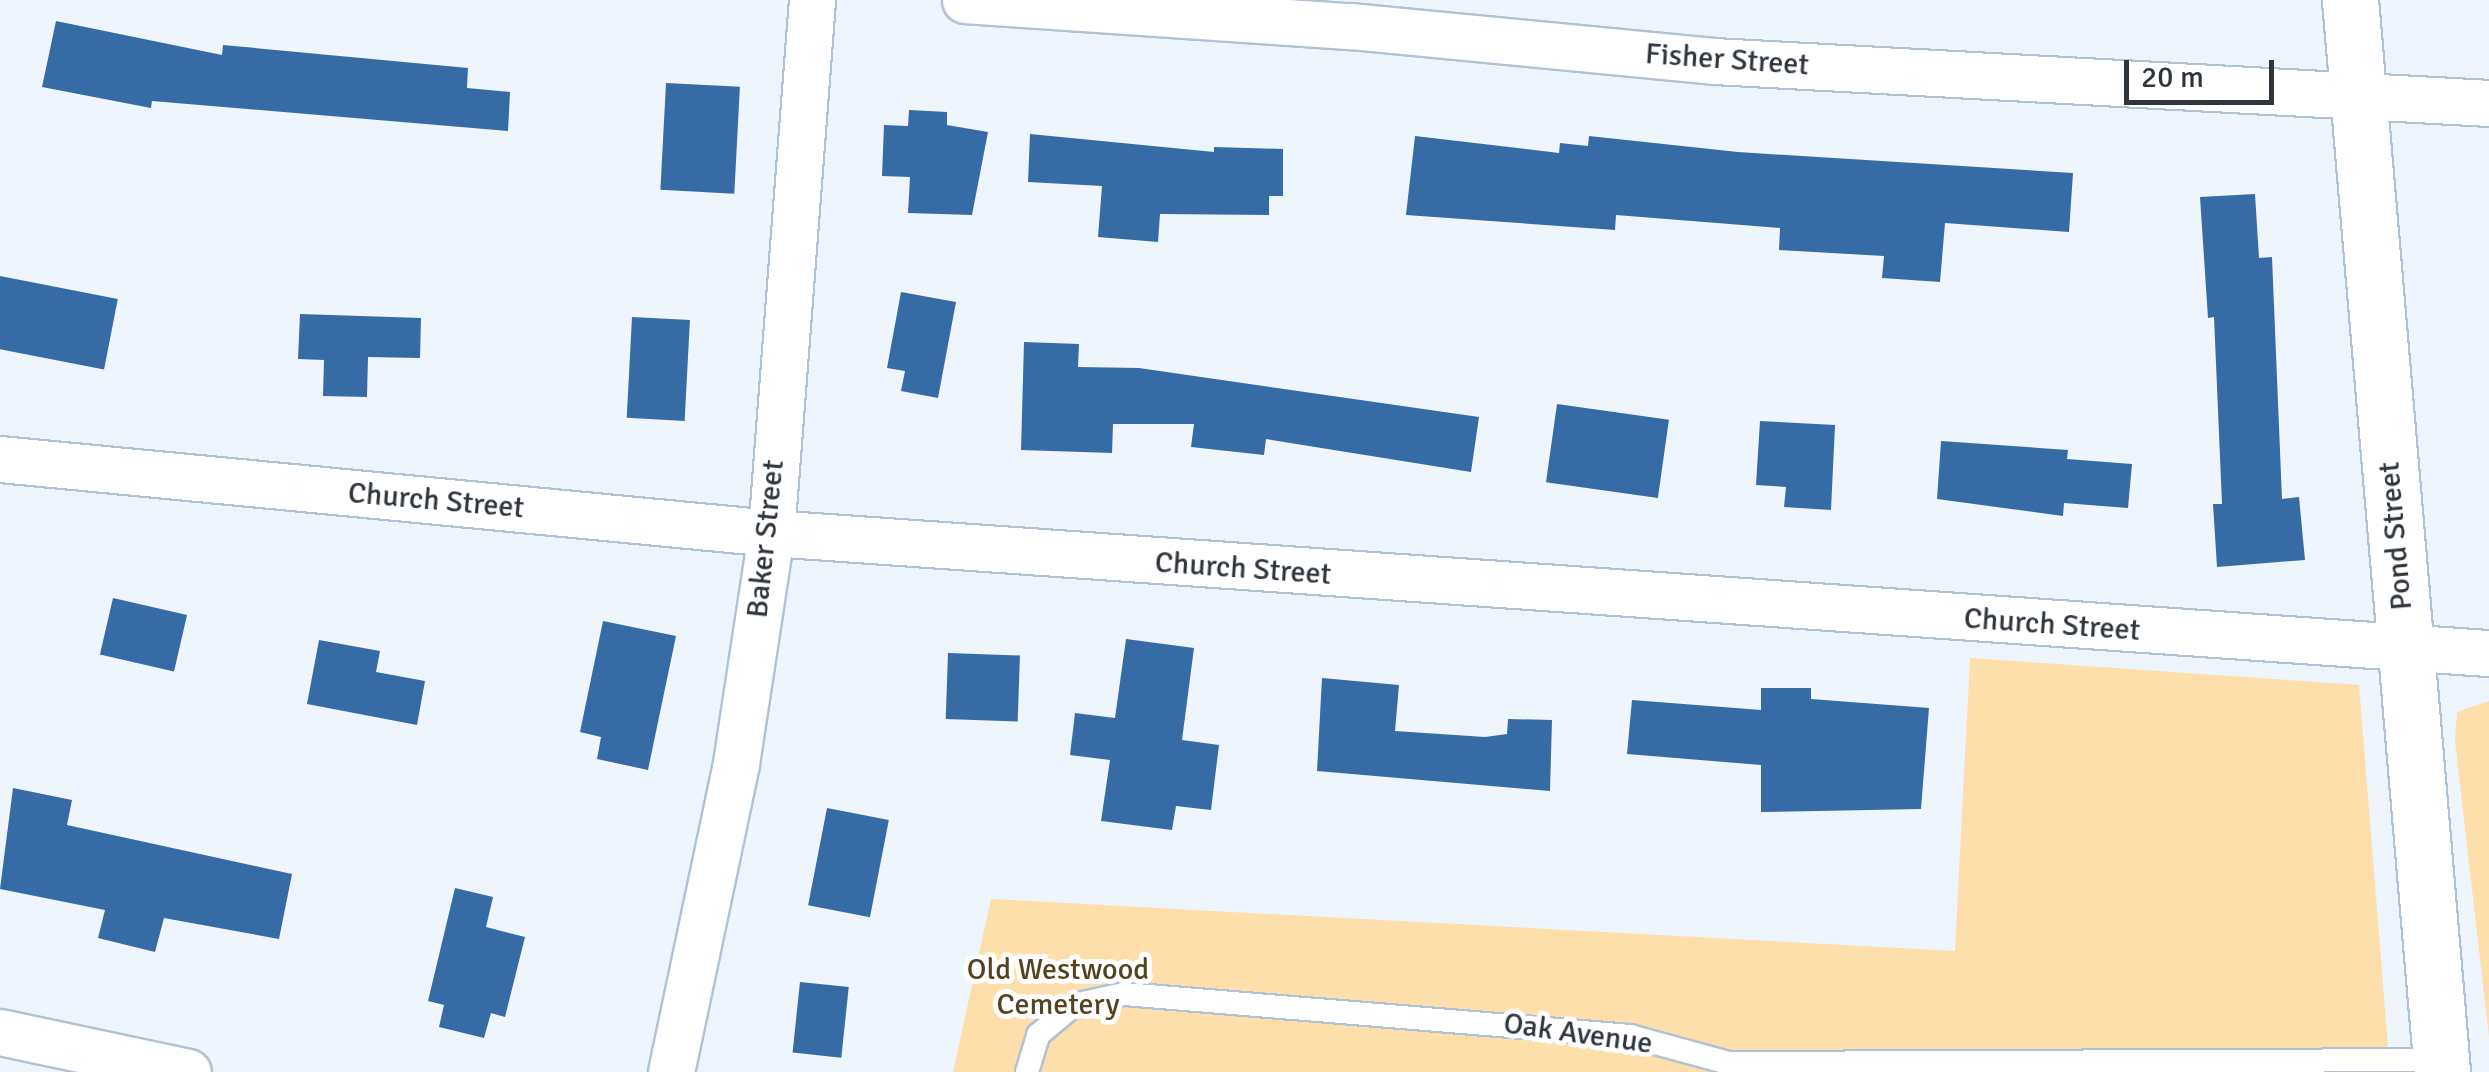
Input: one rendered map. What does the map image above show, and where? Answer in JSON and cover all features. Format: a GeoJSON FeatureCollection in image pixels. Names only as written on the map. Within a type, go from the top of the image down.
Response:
{"type":"FeatureCollection","features":[{"type":"Feature","properties":{"kind":"street","name":"Baker Street"},"geometry":{"type":"LineString","coordinates":[[671,1072],[736,763],[771,533],[812,0]]}},
{"type":"Feature","properties":{"kind":"street","name":"Fisher Street"},"geometry":{"type":"LineString","coordinates":[[965,0],[1352,13],[1714,61],[2489,103]]}},
{"type":"Feature","properties":{"kind":"street","name":"Pond Street"},"geometry":{"type":"LineString","coordinates":[[2350,0],[2442,1066]]}},
{"type":"Feature","properties":{"kind":"street","name":"Church Street"},"geometry":{"type":"LineString","coordinates":[[0,460],[771,533],[2489,652]]}},
{"type":"Feature","properties":{"kind":"street"},"geometry":{"type":"LineString","coordinates":[[0,1032],[188,1072]]}},
{"type":"Feature","properties":{"kind":"lane","name":"Oak Avenue"},"geometry":{"type":"LineString","coordinates":[[1026,1072],[1038,1036],[1074,1005],[1124,994],[1630,1036],[1730,1067],[2442,1066]]}},
{"type":"Feature","properties":{"kind":"green space","name":"Old Westwood Cemetery"},"geometry":{"type":"Polygon","coordinates":[[[1970,658],[2359,685],[2390,1072],[953,1072],[991,899],[1955,951],[1970,658]]]}},
{"type":"Feature","properties":{"kind":"green space"},"geometry":{"type":"Polygon","coordinates":[[[2489,701],[2489,1037],[2455,741],[2457,712],[2489,701]]]}},
{"type":"Feature","properties":{"kind":"building"},"geometry":{"type":"Polygon","coordinates":[[[56,21],[222,55],[223,45],[468,68],[467,88],[510,92],[508,131],[152,101],[151,108],[42,87],[56,21]]]}},
{"type":"Feature","properties":{"kind":"building"},"geometry":{"type":"Polygon","coordinates":[[[666,83],[740,87],[734,194],[660,190],[666,83]]]}},
{"type":"Feature","properties":{"kind":"building"},"geometry":{"type":"Polygon","coordinates":[[[909,110],[947,112],[947,125],[988,132],[972,215],[908,213],[910,177],[882,176],[884,125],[908,126],[909,110]]]}},
{"type":"Feature","properties":{"kind":"building"},"geometry":{"type":"Polygon","coordinates":[[[1030,134],[1214,152],[1214,147],[1283,149],[1283,196],[1269,196],[1269,215],[1160,214],[1158,242],[1098,237],[1102,186],[1028,182],[1030,134]]]}},
{"type":"Feature","properties":{"kind":"building"},"geometry":{"type":"Polygon","coordinates":[[[1415,136],[1559,153],[1560,143],[1588,146],[1589,136],[1738,152],[2073,173],[2069,232],[1945,223],[1940,282],[1882,278],[1884,256],[1779,250],[1780,228],[1616,215],[1615,230],[1406,215],[1415,136]]]}},
{"type":"Feature","properties":{"kind":"building"},"geometry":{"type":"Polygon","coordinates":[[[2255,194],[2259,258],[2272,257],[2282,499],[2299,497],[2305,560],[2217,567],[2213,504],[2222,504],[2214,317],[2208,318],[2200,197],[2255,194]]]}},
{"type":"Feature","properties":{"kind":"building"},"geometry":{"type":"Polygon","coordinates":[[[0,276],[118,299],[104,370],[0,349],[0,276]]]}},
{"type":"Feature","properties":{"kind":"building"},"geometry":{"type":"Polygon","coordinates":[[[901,292],[956,302],[938,398],[901,391],[905,371],[887,368],[901,292]]]}},
{"type":"Feature","properties":{"kind":"building"},"geometry":{"type":"Polygon","coordinates":[[[300,314],[421,318],[420,358],[368,357],[367,397],[323,396],[324,360],[298,359],[300,314]]]}},
{"type":"Feature","properties":{"kind":"building"},"geometry":{"type":"Polygon","coordinates":[[[632,317],[690,320],[685,421],[627,418],[632,317]]]}},
{"type":"Feature","properties":{"kind":"building"},"geometry":{"type":"Polygon","coordinates":[[[1024,342],[1079,344],[1078,367],[1139,368],[1479,417],[1471,472],[1266,439],[1264,455],[1191,447],[1194,424],[1113,424],[1112,453],[1021,450],[1024,342]]]}},
{"type":"Feature","properties":{"kind":"building"},"geometry":{"type":"Polygon","coordinates":[[[1557,404],[1669,420],[1658,498],[1546,482],[1557,404]]]}},
{"type":"Feature","properties":{"kind":"building"},"geometry":{"type":"Polygon","coordinates":[[[1760,421],[1835,425],[1831,510],[1784,507],[1786,487],[1756,485],[1760,421]]]}},
{"type":"Feature","properties":{"kind":"building"},"geometry":{"type":"Polygon","coordinates":[[[1941,441],[2068,450],[2067,459],[2132,464],[2128,508],[2064,503],[2063,516],[1937,499],[1941,441]]]}},
{"type":"Feature","properties":{"kind":"building"},"geometry":{"type":"Polygon","coordinates":[[[113,598],[187,615],[174,672],[100,655],[113,598]]]}},
{"type":"Feature","properties":{"kind":"building"},"geometry":{"type":"Polygon","coordinates":[[[603,621],[676,636],[648,770],[597,759],[601,737],[580,732],[603,621]]]}},
{"type":"Feature","properties":{"kind":"building"},"geometry":{"type":"Polygon","coordinates":[[[1126,639],[1194,648],[1182,740],[1219,745],[1211,810],[1176,806],[1172,830],[1101,821],[1110,760],[1070,755],[1075,713],[1115,718],[1126,639]]]}},
{"type":"Feature","properties":{"kind":"building"},"geometry":{"type":"Polygon","coordinates":[[[319,640],[380,651],[376,672],[425,681],[417,725],[307,704],[319,640]]]}},
{"type":"Feature","properties":{"kind":"building"},"geometry":{"type":"Polygon","coordinates":[[[948,653],[1020,656],[1018,721],[946,719],[948,653]]]}},
{"type":"Feature","properties":{"kind":"building"},"geometry":{"type":"Polygon","coordinates":[[[1322,678],[1399,685],[1395,731],[1485,737],[1507,734],[1508,719],[1552,720],[1550,791],[1317,771],[1322,678]]]}},
{"type":"Feature","properties":{"kind":"building"},"geometry":{"type":"Polygon","coordinates":[[[1761,688],[1811,688],[1811,699],[1929,708],[1921,809],[1761,812],[1761,765],[1627,754],[1632,700],[1761,710],[1761,688]]]}},
{"type":"Feature","properties":{"kind":"building"},"geometry":{"type":"Polygon","coordinates":[[[13,788],[72,800],[67,825],[292,874],[279,939],[164,918],[155,952],[98,938],[105,910],[0,889],[13,788]]]}},
{"type":"Feature","properties":{"kind":"building"},"geometry":{"type":"Polygon","coordinates":[[[827,808],[889,820],[870,917],[808,905],[827,808]]]}},
{"type":"Feature","properties":{"kind":"building"},"geometry":{"type":"Polygon","coordinates":[[[455,888],[493,897],[486,927],[525,937],[505,1017],[491,1013],[484,1038],[439,1027],[444,1005],[428,1001],[455,888]]]}},
{"type":"Feature","properties":{"kind":"building"},"geometry":{"type":"Polygon","coordinates":[[[800,982],[849,987],[841,1058],[793,1053],[800,982]]]}}]}
